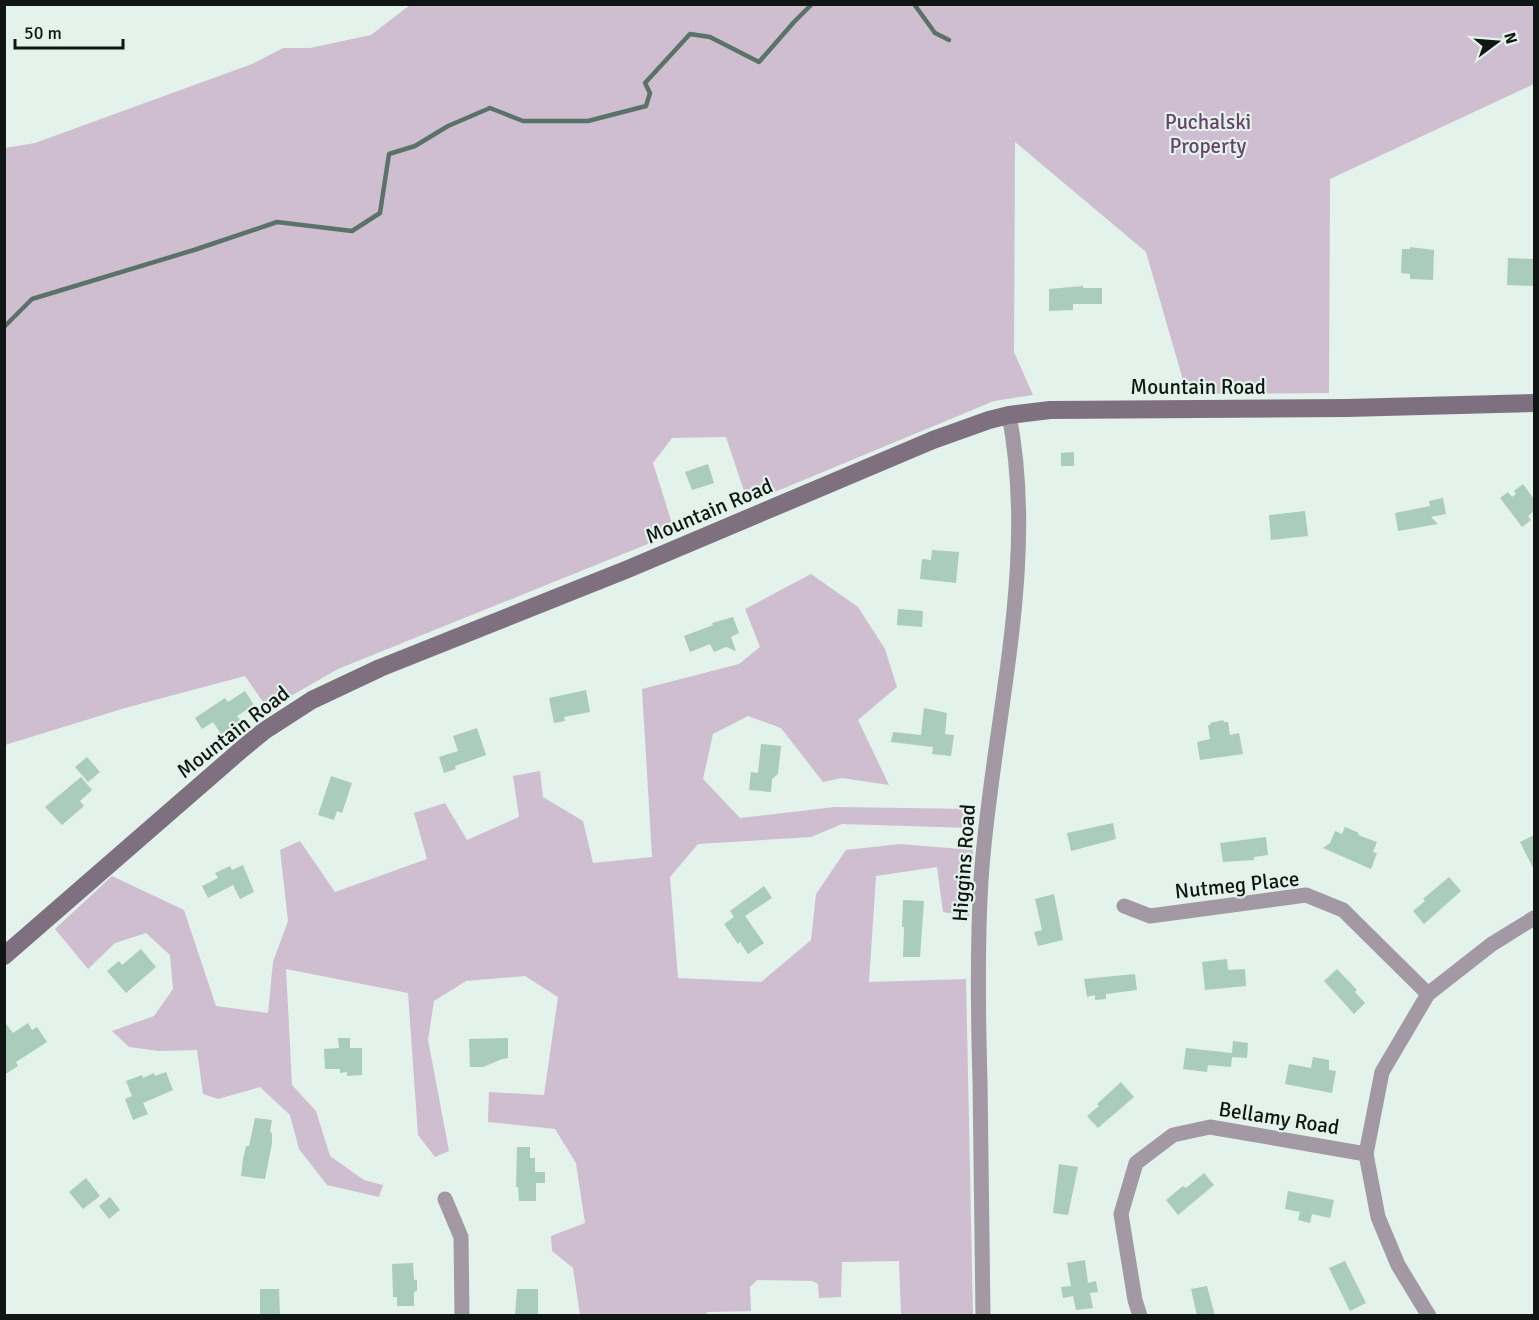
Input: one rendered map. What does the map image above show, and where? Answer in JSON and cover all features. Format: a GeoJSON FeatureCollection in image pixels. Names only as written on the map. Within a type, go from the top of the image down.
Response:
{"type":"FeatureCollection","features":[{"type":"Feature","properties":{"kind":"main road","name":"Mountain Road"},"geometry":{"type":"LineString","coordinates":[[4,956],[242,749],[264,731],[312,700],[380,668],[611,576],[970,426],[1009,415],[1050,410],[1275,409],[1534,403]]}},
{"type":"Feature","properties":{"kind":"street","name":"Higgins Road"},"geometry":{"type":"LineString","coordinates":[[983,1316],[978,992],[981,879],[1016,580],[1017,501],[1014,443],[1009,415]]}},
{"type":"Feature","properties":{"kind":"street","name":"Nutmeg Place"},"geometry":{"type":"LineString","coordinates":[[1124,906],[1150,916],[1306,895],[1343,910],[1428,994]]}},
{"type":"Feature","properties":{"kind":"street"},"geometry":{"type":"LineString","coordinates":[[1429,1316],[1398,1265],[1378,1217],[1366,1154],[1383,1072],[1428,994],[1492,944],[1534,918]]}},
{"type":"Feature","properties":{"kind":"street","name":"Bellamy Road"},"geometry":{"type":"LineString","coordinates":[[1140,1316],[1135,1300],[1121,1214],[1136,1163],[1173,1135],[1210,1127],[1366,1154]]}},
{"type":"Feature","properties":{"kind":"street"},"geometry":{"type":"LineString","coordinates":[[446,1199],[461,1237],[462,1316]]}},
{"type":"Feature","properties":{"kind":"green space","name":"Puchalski Property"},"geometry":{"type":"Polygon","coordinates":[[[410,5],[1534,5],[1534,84],[1330,179],[1329,393],[1187,394],[1146,252],[1015,142],[1014,352],[1033,395],[994,401],[748,503],[726,437],[672,438],[653,463],[675,533],[338,669],[268,709],[245,676],[125,708],[5,745],[5,148],[35,143],[252,64],[283,48],[310,48],[371,35],[410,5]]]}},
{"type":"Feature","properties":{"kind":"green space"},"geometry":{"type":"Polygon","coordinates":[[[811,574],[858,607],[885,649],[897,687],[858,720],[889,785],[842,778],[823,782],[781,728],[748,716],[713,734],[703,779],[740,818],[835,807],[973,809],[971,828],[842,824],[811,837],[698,844],[670,877],[678,978],[761,982],[811,940],[816,894],[846,850],[900,844],[973,850],[969,916],[943,912],[937,867],[876,876],[869,982],[966,979],[973,1315],[901,1315],[899,1261],[842,1262],[841,1297],[819,1298],[818,1284],[812,1281],[757,1280],[750,1287],[751,1311],[708,1312],[703,1316],[580,1315],[573,1268],[552,1251],[551,1236],[585,1223],[576,1163],[555,1129],[488,1122],[489,1092],[544,1095],[558,997],[525,976],[466,981],[434,1001],[428,1040],[449,1151],[435,1157],[418,1135],[408,993],[286,969],[292,1085],[316,1111],[330,1156],[364,1180],[383,1185],[379,1197],[327,1185],[299,1149],[290,1115],[260,1087],[218,1099],[203,1094],[197,1050],[159,1051],[129,1047],[112,1031],[154,1016],[173,989],[170,955],[146,933],[115,943],[88,969],[55,929],[112,876],[184,910],[216,1006],[268,1013],[273,962],[288,921],[280,850],[300,841],[335,892],[427,859],[414,813],[445,803],[467,840],[519,817],[513,776],[540,771],[543,797],[583,821],[593,863],[652,857],[642,689],[739,664],[760,647],[745,609],[811,574]]]}},
{"type":"Feature","properties":{"kind":"building"},"geometry":{"type":"Polygon","coordinates":[[[1410,247],[1434,250],[1433,280],[1410,279],[1410,274],[1401,273],[1402,249],[1410,249],[1410,247]]]}},
{"type":"Feature","properties":{"kind":"building"},"geometry":{"type":"Polygon","coordinates":[[[1508,258],[1534,259],[1534,286],[1507,285],[1508,258]]]}},
{"type":"Feature","properties":{"kind":"building"},"geometry":{"type":"Polygon","coordinates":[[[1083,286],[1083,288],[1102,288],[1102,304],[1073,304],[1073,310],[1049,311],[1049,289],[1083,286]]]}},
{"type":"Feature","properties":{"kind":"building"},"geometry":{"type":"Polygon","coordinates":[[[1074,452],[1074,466],[1061,466],[1061,453],[1074,452]]]}},
{"type":"Feature","properties":{"kind":"building"},"geometry":{"type":"Polygon","coordinates":[[[708,464],[714,483],[692,490],[685,472],[708,464]]]}},
{"type":"Feature","properties":{"kind":"building"},"geometry":{"type":"Polygon","coordinates":[[[1523,484],[1534,499],[1534,511],[1528,516],[1531,520],[1522,527],[1500,498],[1508,492],[1512,497],[1516,494],[1514,491],[1523,484]]]}},
{"type":"Feature","properties":{"kind":"building"},"geometry":{"type":"Polygon","coordinates":[[[1443,498],[1446,514],[1431,517],[1438,524],[1398,531],[1395,513],[1430,506],[1429,501],[1443,498]]]}},
{"type":"Feature","properties":{"kind":"building"},"geometry":{"type":"Polygon","coordinates":[[[1305,511],[1308,536],[1271,540],[1269,515],[1305,511]]]}},
{"type":"Feature","properties":{"kind":"building"},"geometry":{"type":"Polygon","coordinates":[[[932,550],[959,552],[956,583],[920,579],[922,559],[931,560],[932,550]]]}},
{"type":"Feature","properties":{"kind":"building"},"geometry":{"type":"Polygon","coordinates":[[[898,609],[923,611],[922,627],[897,625],[898,609]]]}},
{"type":"Feature","properties":{"kind":"building"},"geometry":{"type":"Polygon","coordinates":[[[733,617],[739,633],[731,637],[736,651],[726,647],[714,652],[710,644],[690,652],[684,636],[713,625],[712,623],[733,617]]]}},
{"type":"Feature","properties":{"kind":"building"},"geometry":{"type":"Polygon","coordinates":[[[586,690],[590,712],[564,717],[565,721],[554,723],[549,698],[586,690]]]}},
{"type":"Feature","properties":{"kind":"building"},"geometry":{"type":"Polygon","coordinates":[[[245,691],[254,705],[237,716],[241,721],[221,734],[213,722],[202,729],[195,718],[225,698],[228,702],[245,691]]]}},
{"type":"Feature","properties":{"kind":"building"},"geometry":{"type":"Polygon","coordinates":[[[924,708],[947,713],[945,734],[954,735],[951,756],[932,754],[933,747],[891,742],[893,732],[921,735],[924,708]]]}},
{"type":"Feature","properties":{"kind":"building"},"geometry":{"type":"Polygon","coordinates":[[[1223,720],[1228,722],[1230,735],[1239,733],[1243,754],[1200,760],[1197,742],[1210,739],[1208,725],[1211,725],[1210,723],[1223,720]]]}},
{"type":"Feature","properties":{"kind":"building"},"geometry":{"type":"Polygon","coordinates":[[[477,728],[486,755],[455,766],[456,769],[444,773],[439,757],[458,751],[453,736],[477,728]]]}},
{"type":"Feature","properties":{"kind":"building"},"geometry":{"type":"Polygon","coordinates":[[[761,744],[781,746],[778,774],[772,779],[771,792],[749,790],[751,772],[758,773],[761,744]]]}},
{"type":"Feature","properties":{"kind":"building"},"geometry":{"type":"Polygon","coordinates":[[[87,757],[100,772],[88,782],[75,767],[87,757]]]}},
{"type":"Feature","properties":{"kind":"building"},"geometry":{"type":"Polygon","coordinates":[[[331,776],[352,783],[342,813],[337,811],[334,820],[318,815],[331,776]]]}},
{"type":"Feature","properties":{"kind":"building"},"geometry":{"type":"Polygon","coordinates":[[[81,777],[92,790],[80,801],[84,806],[62,825],[45,807],[81,777]]]}},
{"type":"Feature","properties":{"kind":"building"},"geometry":{"type":"Polygon","coordinates":[[[1113,823],[1116,839],[1071,851],[1067,833],[1113,823]]]}},
{"type":"Feature","properties":{"kind":"building"},"geometry":{"type":"Polygon","coordinates":[[[1345,827],[1377,842],[1373,852],[1377,853],[1371,869],[1323,848],[1330,843],[1335,831],[1342,834],[1345,827]]]}},
{"type":"Feature","properties":{"kind":"building"},"geometry":{"type":"Polygon","coordinates":[[[1534,835],[1534,870],[1520,842],[1534,835]]]}},
{"type":"Feature","properties":{"kind":"building"},"geometry":{"type":"Polygon","coordinates":[[[1266,837],[1268,855],[1254,857],[1254,860],[1223,862],[1220,843],[1266,837]]]}},
{"type":"Feature","properties":{"kind":"building"},"geometry":{"type":"Polygon","coordinates":[[[243,865],[254,892],[240,899],[233,885],[208,898],[202,886],[218,878],[215,873],[230,866],[232,870],[243,865]]]}},
{"type":"Feature","properties":{"kind":"building"},"geometry":{"type":"Polygon","coordinates":[[[1449,877],[1461,891],[1424,924],[1413,911],[1425,901],[1423,899],[1449,877]]]}},
{"type":"Feature","properties":{"kind":"building"},"geometry":{"type":"Polygon","coordinates":[[[764,886],[772,898],[745,916],[764,943],[748,954],[724,924],[734,917],[730,911],[764,886]]]}},
{"type":"Feature","properties":{"kind":"building"},"geometry":{"type":"Polygon","coordinates":[[[1054,894],[1063,940],[1038,946],[1034,932],[1042,930],[1035,899],[1054,894]]]}},
{"type":"Feature","properties":{"kind":"building"},"geometry":{"type":"Polygon","coordinates":[[[903,900],[924,901],[920,957],[903,957],[903,900]]]}},
{"type":"Feature","properties":{"kind":"building"},"geometry":{"type":"Polygon","coordinates":[[[141,949],[156,967],[126,993],[107,971],[119,961],[122,965],[141,949]]]}},
{"type":"Feature","properties":{"kind":"building"},"geometry":{"type":"Polygon","coordinates":[[[1227,959],[1228,970],[1245,969],[1246,986],[1205,990],[1202,962],[1227,959]]]}},
{"type":"Feature","properties":{"kind":"building"},"geometry":{"type":"Polygon","coordinates":[[[1337,969],[1357,990],[1355,992],[1365,1003],[1354,1014],[1324,981],[1337,969]]]}},
{"type":"Feature","properties":{"kind":"building"},"geometry":{"type":"Polygon","coordinates":[[[1135,974],[1137,990],[1106,994],[1106,999],[1095,1000],[1095,995],[1087,997],[1084,979],[1135,974]]]}},
{"type":"Feature","properties":{"kind":"building"},"geometry":{"type":"Polygon","coordinates":[[[4,1021],[13,1033],[28,1023],[32,1030],[37,1027],[47,1042],[16,1062],[18,1066],[4,1075],[4,1021]]]}},
{"type":"Feature","properties":{"kind":"building"},"geometry":{"type":"Polygon","coordinates":[[[338,1038],[350,1038],[350,1048],[362,1048],[362,1075],[347,1076],[347,1072],[340,1073],[340,1069],[325,1069],[324,1049],[339,1048],[338,1038]]]}},
{"type":"Feature","properties":{"kind":"building"},"geometry":{"type":"Polygon","coordinates":[[[508,1038],[508,1058],[483,1067],[470,1067],[469,1039],[508,1038]]]}},
{"type":"Feature","properties":{"kind":"building"},"geometry":{"type":"Polygon","coordinates":[[[1233,1041],[1248,1043],[1247,1058],[1232,1057],[1231,1067],[1208,1065],[1207,1072],[1183,1069],[1186,1048],[1232,1053],[1233,1041]]]}},
{"type":"Feature","properties":{"kind":"building"},"geometry":{"type":"Polygon","coordinates":[[[1313,1057],[1329,1060],[1329,1070],[1336,1071],[1332,1093],[1285,1084],[1289,1064],[1311,1068],[1313,1057]]]}},
{"type":"Feature","properties":{"kind":"building"},"geometry":{"type":"Polygon","coordinates":[[[166,1072],[173,1090],[143,1103],[148,1114],[133,1120],[125,1099],[132,1096],[126,1081],[142,1075],[143,1078],[154,1073],[155,1076],[166,1072]]]}},
{"type":"Feature","properties":{"kind":"building"},"geometry":{"type":"Polygon","coordinates":[[[1121,1082],[1134,1097],[1098,1128],[1087,1116],[1121,1082]]]}},
{"type":"Feature","properties":{"kind":"building"},"geometry":{"type":"Polygon","coordinates":[[[255,1118],[272,1120],[270,1132],[272,1143],[265,1179],[241,1176],[246,1146],[249,1146],[255,1118]]]}},
{"type":"Feature","properties":{"kind":"building"},"geometry":{"type":"Polygon","coordinates":[[[517,1147],[530,1147],[530,1158],[535,1158],[535,1172],[545,1172],[545,1183],[536,1183],[536,1201],[519,1201],[518,1187],[516,1187],[517,1147]]]}},
{"type":"Feature","properties":{"kind":"building"},"geometry":{"type":"Polygon","coordinates":[[[1059,1164],[1078,1167],[1068,1215],[1053,1213],[1059,1164]]]}},
{"type":"Feature","properties":{"kind":"building"},"geometry":{"type":"Polygon","coordinates":[[[1204,1173],[1214,1185],[1178,1215],[1166,1200],[1183,1186],[1186,1188],[1204,1173]]]}},
{"type":"Feature","properties":{"kind":"building"},"geometry":{"type":"Polygon","coordinates":[[[86,1178],[100,1196],[83,1209],[69,1192],[86,1178]]]}},
{"type":"Feature","properties":{"kind":"building"},"geometry":{"type":"Polygon","coordinates":[[[1288,1191],[1334,1200],[1330,1218],[1312,1214],[1310,1223],[1298,1220],[1300,1212],[1285,1209],[1288,1191]]]}},
{"type":"Feature","properties":{"kind":"building"},"geometry":{"type":"Polygon","coordinates":[[[110,1197],[120,1210],[109,1219],[99,1206],[110,1197]]]}},
{"type":"Feature","properties":{"kind":"building"},"geometry":{"type":"Polygon","coordinates":[[[1085,1260],[1088,1283],[1096,1281],[1098,1292],[1090,1293],[1093,1308],[1076,1310],[1073,1296],[1063,1298],[1061,1287],[1071,1286],[1067,1263],[1085,1260]]]}},
{"type":"Feature","properties":{"kind":"building"},"geometry":{"type":"Polygon","coordinates":[[[1345,1261],[1366,1303],[1350,1311],[1329,1268],[1345,1261]]]}},
{"type":"Feature","properties":{"kind":"building"},"geometry":{"type":"Polygon","coordinates":[[[413,1263],[414,1280],[417,1280],[414,1306],[397,1306],[397,1297],[393,1297],[392,1264],[413,1263]]]}},
{"type":"Feature","properties":{"kind":"building"},"geometry":{"type":"Polygon","coordinates":[[[1207,1286],[1215,1316],[1197,1316],[1191,1289],[1207,1286]]]}},
{"type":"Feature","properties":{"kind":"building"},"geometry":{"type":"Polygon","coordinates":[[[260,1289],[279,1289],[280,1316],[260,1316],[260,1289]]]}},
{"type":"Feature","properties":{"kind":"building"},"geometry":{"type":"Polygon","coordinates":[[[517,1289],[538,1289],[538,1316],[515,1316],[517,1289]]]}},
{"type":"Feature","properties":{"kind":"waterway"},"geometry":{"type":"LineString","coordinates":[[4,327],[32,299],[194,250],[277,222],[352,231],[380,213],[389,154],[415,146],[448,126],[490,108],[523,121],[588,121],[646,106],[650,93],[645,83],[690,34],[710,37],[759,62],[812,4]]}},
{"type":"Feature","properties":{"kind":"waterway"},"geometry":{"type":"LineString","coordinates":[[914,4],[935,33],[949,40]]}}]}
